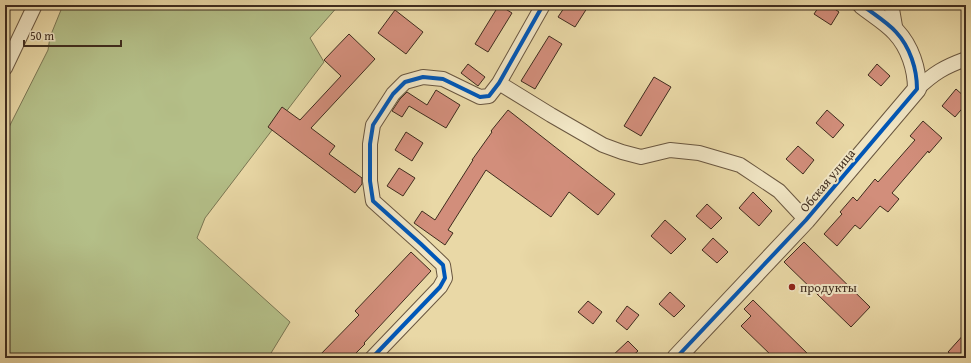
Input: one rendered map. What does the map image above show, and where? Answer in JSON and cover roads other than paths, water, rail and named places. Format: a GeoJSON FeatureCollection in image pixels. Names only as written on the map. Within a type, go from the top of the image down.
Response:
{"type":"FeatureCollection","features":[{"type":"Feature","properties":{"kind":"street"},"geometry":{"type":"LineString","coordinates":[[5,68],[35,5]]}},
{"type":"Feature","properties":{"kind":"street"},"geometry":{"type":"LineString","coordinates":[[372,358],[440,287],[445,278],[443,266],[373,201],[370,181],[370,144],[373,125],[393,94],[405,82],[423,77],[443,79],[480,97],[489,96],[499,83],[543,5]]}},
{"type":"Feature","properties":{"kind":"street"},"geometry":{"type":"LineString","coordinates":[[862,5],[896,32],[910,53],[917,75],[917,89]]}},
{"type":"Feature","properties":{"kind":"street"},"geometry":{"type":"LineString","coordinates":[[893,5],[892,9],[896,32]]}},
{"type":"Feature","properties":{"kind":"street"},"geometry":{"type":"LineString","coordinates":[[917,89],[932,75],[949,65],[966,59]]}},
{"type":"Feature","properties":{"kind":"street"},"geometry":{"type":"LineString","coordinates":[[499,83],[603,145],[622,152],[641,158],[670,150],[684,151],[699,153],[740,165],[779,191],[806,220]]}},
{"type":"Feature","properties":{"kind":"street","name":"Обская улица"},"geometry":{"type":"LineString","coordinates":[[676,358],[806,220],[917,89]]}},
{"type":"Feature","properties":{"kind":"place","name":"продукты"},"geometry":{"type":"Point","coordinates":[792,287]}}]}
